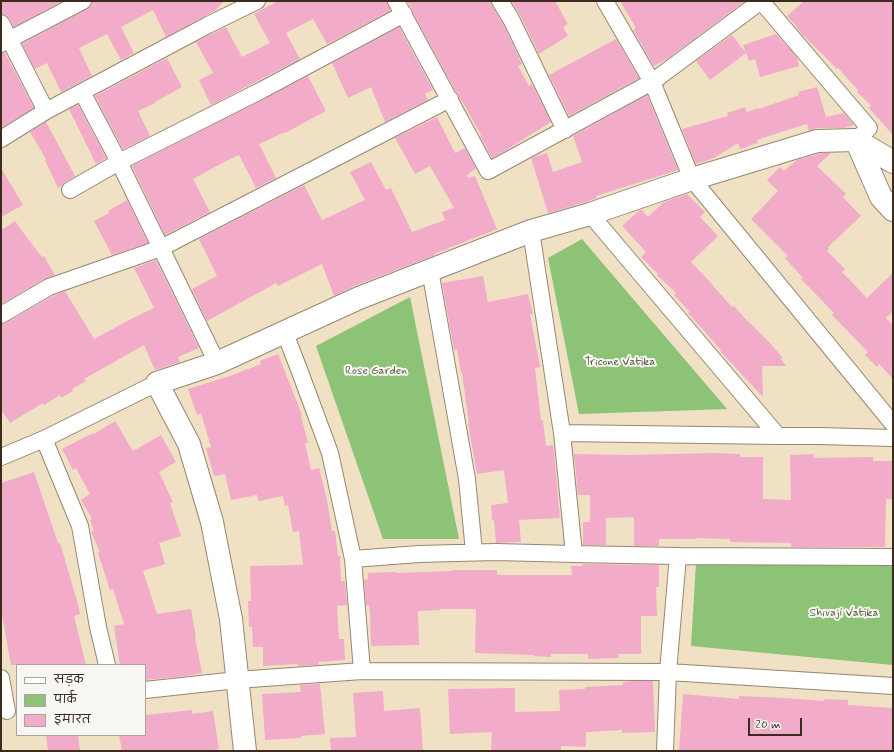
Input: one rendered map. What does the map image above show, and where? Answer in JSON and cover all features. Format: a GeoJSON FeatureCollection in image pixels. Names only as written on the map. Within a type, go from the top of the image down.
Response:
{"type":"FeatureCollection","features":[{"type":"Feature","properties":{"kind":"street"},"geometry":{"type":"LineString","coordinates":[[5,42],[83,1]]}},
{"type":"Feature","properties":{"kind":"street"},"geometry":{"type":"LineString","coordinates":[[208,25],[229,1]]}},
{"type":"Feature","properties":{"kind":"street"},"geometry":{"type":"LineString","coordinates":[[1,139],[46,111],[208,25],[257,1]]}},
{"type":"Feature","properties":{"kind":"street"},"geometry":{"type":"LineString","coordinates":[[500,1],[511,19],[565,130]]}},
{"type":"Feature","properties":{"kind":"street"},"geometry":{"type":"LineString","coordinates":[[606,1],[652,82],[692,179],[893,424]]}},
{"type":"Feature","properties":{"kind":"street"},"geometry":{"type":"LineString","coordinates":[[70,190],[119,162],[262,90],[400,8],[488,171],[652,82],[761,1],[868,128],[856,140]]}},
{"type":"Feature","properties":{"kind":"street"},"geometry":{"type":"LineString","coordinates":[[1,23],[5,42],[46,111]]}},
{"type":"Feature","properties":{"kind":"street"},"geometry":{"type":"LineString","coordinates":[[82,92],[119,162],[217,363]]}},
{"type":"Feature","properties":{"kind":"street"},"geometry":{"type":"LineString","coordinates":[[1,315],[49,287],[161,248],[450,99]]}},
{"type":"Feature","properties":{"kind":"street"},"geometry":{"type":"LineString","coordinates":[[856,140],[881,198],[893,210]]}},
{"type":"Feature","properties":{"kind":"street"},"geometry":{"type":"LineString","coordinates":[[1,457],[44,439],[157,382],[217,363],[359,298],[531,231],[590,214],[692,179],[816,141],[856,140],[893,162]]}},
{"type":"Feature","properties":{"kind":"street"},"geometry":{"type":"LineString","coordinates":[[590,214],[778,436]]}},
{"type":"Feature","properties":{"kind":"street"},"geometry":{"type":"LineString","coordinates":[[531,231],[562,433],[574,554]]}},
{"type":"Feature","properties":{"kind":"street"},"geometry":{"type":"LineString","coordinates":[[430,270],[467,479],[474,552]]}},
{"type":"Feature","properties":{"kind":"street"},"geometry":{"type":"LineString","coordinates":[[284,332],[330,453],[353,559],[362,671]]}},
{"type":"Feature","properties":{"kind":"street"},"geometry":{"type":"LineString","coordinates":[[157,382],[190,444],[212,522],[231,619],[245,751]]}},
{"type":"Feature","properties":{"kind":"street"},"geometry":{"type":"LineString","coordinates":[[562,433],[893,438]]}},
{"type":"Feature","properties":{"kind":"street"},"geometry":{"type":"LineString","coordinates":[[44,439],[80,526],[106,664]]}},
{"type":"Feature","properties":{"kind":"street"},"geometry":{"type":"LineString","coordinates":[[353,559],[474,552],[678,556],[893,557]]}},
{"type":"Feature","properties":{"kind":"street"},"geometry":{"type":"LineString","coordinates":[[665,751],[668,672],[678,556]]}},
{"type":"Feature","properties":{"kind":"street"},"geometry":{"type":"LineString","coordinates":[[146,690],[237,680],[362,671],[668,672],[893,686]]}},
{"type":"Feature","properties":{"kind":"street"},"geometry":{"type":"LineString","coordinates":[[1,678],[8,711]]}},
{"type":"Feature","properties":{"kind":"green space","name":"Tricone Vatika"},"geometry":{"type":"Polygon","coordinates":[[[582,239],[727,409],[579,414],[548,258],[582,239]]]}},
{"type":"Feature","properties":{"kind":"green space","name":"Rose Garden"},"geometry":{"type":"Polygon","coordinates":[[[410,297],[459,539],[383,539],[316,346],[410,297]]]}},
{"type":"Feature","properties":{"kind":"green space","name":"Shivaji Vatika"},"geometry":{"type":"Polygon","coordinates":[[[696,563],[893,566],[893,665],[691,646],[696,563]]]}},
{"type":"Feature","properties":{"kind":"building"},"geometry":{"type":"Polygon","coordinates":[[[1,1],[63,1],[14,27],[6,15],[1,14],[1,1]]]}},
{"type":"Feature","properties":{"kind":"building"},"geometry":{"type":"Polygon","coordinates":[[[92,1],[224,1],[216,10],[166,37],[153,10],[121,27],[134,53],[121,60],[107,34],[79,48],[92,76],[61,92],[47,63],[35,69],[22,44],[87,9],[91,6],[92,1]]]}},
{"type":"Feature","properties":{"kind":"building"},"geometry":{"type":"Polygon","coordinates":[[[278,1],[387,1],[390,11],[327,44],[313,19],[286,33],[300,59],[211,105],[199,80],[213,73],[196,42],[226,27],[242,57],[270,43],[254,14],[278,1]]]}},
{"type":"Feature","properties":{"kind":"building"},"geometry":{"type":"Polygon","coordinates":[[[407,1],[491,1],[492,6],[503,24],[522,64],[518,66],[529,86],[532,84],[551,122],[492,158],[480,136],[481,135],[462,101],[461,102],[407,1]]]}},
{"type":"Feature","properties":{"kind":"building"},"geometry":{"type":"Polygon","coordinates":[[[511,1],[555,1],[568,24],[563,27],[568,36],[539,54],[520,15],[511,1]]]}},
{"type":"Feature","properties":{"kind":"building"},"geometry":{"type":"Polygon","coordinates":[[[620,1],[745,1],[667,59],[654,66],[633,30],[636,28],[620,1]]]}},
{"type":"Feature","properties":{"kind":"building"},"geometry":{"type":"Polygon","coordinates":[[[804,1],[893,1],[893,135],[868,107],[872,106],[857,92],[858,90],[838,68],[837,69],[801,33],[787,16],[804,1]]]}},
{"type":"Feature","properties":{"kind":"building"},"geometry":{"type":"Polygon","coordinates":[[[399,27],[433,90],[425,94],[428,100],[385,122],[371,87],[348,98],[332,63],[399,27]]]}},
{"type":"Feature","properties":{"kind":"building"},"geometry":{"type":"Polygon","coordinates":[[[776,34],[797,57],[799,66],[760,77],[755,59],[749,61],[743,45],[776,34]]]}},
{"type":"Feature","properties":{"kind":"building"},"geometry":{"type":"Polygon","coordinates":[[[732,35],[746,53],[710,80],[696,61],[732,35]]]}},
{"type":"Feature","properties":{"kind":"building"},"geometry":{"type":"Polygon","coordinates":[[[616,39],[639,78],[569,116],[549,75],[616,39]]]}},
{"type":"Feature","properties":{"kind":"building"},"geometry":{"type":"Polygon","coordinates":[[[1,53],[5,53],[34,108],[1,128],[1,53]]]}},
{"type":"Feature","properties":{"kind":"building"},"geometry":{"type":"Polygon","coordinates":[[[167,58],[182,87],[138,111],[150,136],[123,149],[95,96],[167,58]]]}},
{"type":"Feature","properties":{"kind":"building"},"geometry":{"type":"Polygon","coordinates":[[[308,76],[326,111],[285,133],[259,144],[276,178],[256,188],[239,155],[226,161],[193,179],[210,212],[165,235],[132,166],[308,76]]]}},
{"type":"Feature","properties":{"kind":"building"},"geometry":{"type":"Polygon","coordinates":[[[817,87],[826,117],[844,113],[854,125],[844,128],[817,128],[809,131],[807,124],[757,140],[758,143],[740,149],[738,143],[712,159],[696,164],[682,129],[728,116],[727,113],[745,107],[747,112],[759,109],[799,95],[798,92],[817,87]]]}},
{"type":"Feature","properties":{"kind":"building"},"geometry":{"type":"Polygon","coordinates":[[[647,95],[678,170],[596,196],[597,198],[586,202],[548,213],[531,158],[547,153],[553,172],[582,162],[573,136],[647,95]]]}},
{"type":"Feature","properties":{"kind":"building"},"geometry":{"type":"Polygon","coordinates":[[[78,105],[106,158],[96,164],[69,109],[78,105]]]}},
{"type":"Feature","properties":{"kind":"building"},"geometry":{"type":"Polygon","coordinates":[[[437,117],[455,153],[465,148],[476,168],[467,175],[468,178],[475,176],[497,229],[354,286],[334,296],[322,264],[278,286],[276,283],[207,321],[192,289],[217,276],[199,239],[304,185],[322,220],[365,200],[350,172],[371,162],[386,190],[391,188],[412,232],[445,220],[442,212],[454,208],[430,166],[415,174],[395,138],[437,117]]]}},
{"type":"Feature","properties":{"kind":"building"},"geometry":{"type":"Polygon","coordinates":[[[46,122],[75,176],[58,188],[45,160],[46,159],[30,132],[46,122]]]}},
{"type":"Feature","properties":{"kind":"building"},"geometry":{"type":"Polygon","coordinates":[[[822,153],[831,153],[817,166],[846,194],[843,197],[861,216],[828,247],[829,249],[827,251],[845,269],[842,272],[867,298],[893,273],[893,311],[886,318],[893,325],[893,379],[879,364],[877,367],[865,355],[868,352],[832,315],[834,313],[801,279],[803,278],[785,258],[788,256],[751,219],[778,191],[767,180],[780,167],[784,171],[797,160],[822,153]]]}},
{"type":"Feature","properties":{"kind":"building"},"geometry":{"type":"Polygon","coordinates":[[[1,168],[23,205],[1,217],[1,168]]]}},
{"type":"Feature","properties":{"kind":"building"},"geometry":{"type":"Polygon","coordinates":[[[687,194],[705,212],[700,217],[718,236],[691,262],[732,307],[734,306],[768,341],[782,357],[781,359],[786,366],[762,366],[763,397],[720,351],[721,350],[688,313],[689,311],[674,295],[676,293],[641,257],[646,252],[622,226],[640,210],[642,210],[648,217],[664,202],[687,194]]]}},
{"type":"Feature","properties":{"kind":"building"},"geometry":{"type":"Polygon","coordinates":[[[127,200],[148,243],[112,255],[94,221],[109,213],[108,211],[127,200]]]}},
{"type":"Feature","properties":{"kind":"building"},"geometry":{"type":"Polygon","coordinates":[[[15,221],[42,257],[44,256],[55,275],[44,279],[1,304],[1,230],[15,221]]]}},
{"type":"Feature","properties":{"kind":"building"},"geometry":{"type":"Polygon","coordinates":[[[156,260],[199,348],[178,357],[180,362],[155,370],[144,345],[84,379],[86,381],[72,389],[73,391],[61,398],[60,395],[44,405],[43,403],[10,423],[1,409],[1,324],[6,323],[53,296],[65,291],[94,339],[154,308],[134,268],[156,260]]]}},
{"type":"Feature","properties":{"kind":"building"},"geometry":{"type":"Polygon","coordinates":[[[483,276],[488,302],[528,294],[533,314],[530,314],[540,367],[535,368],[541,420],[543,420],[546,446],[553,445],[560,518],[519,520],[521,542],[496,543],[491,505],[508,503],[504,470],[477,474],[468,423],[462,373],[457,349],[454,350],[442,283],[483,276]]]}},
{"type":"Feature","properties":{"kind":"building"},"geometry":{"type":"Polygon","coordinates":[[[278,354],[302,415],[308,443],[305,443],[311,470],[319,468],[327,500],[332,531],[335,531],[338,556],[340,556],[341,581],[345,581],[347,605],[337,606],[339,639],[344,639],[345,660],[318,662],[319,665],[298,666],[298,664],[263,666],[263,647],[253,647],[252,627],[249,627],[248,601],[251,601],[250,566],[303,565],[299,531],[293,532],[288,505],[285,506],[283,496],[259,501],[257,495],[231,500],[225,474],[214,476],[206,448],[211,447],[201,413],[197,415],[188,389],[230,376],[261,364],[260,361],[278,354]]]}},
{"type":"Feature","properties":{"kind":"building"},"geometry":{"type":"Polygon","coordinates":[[[115,421],[133,451],[161,435],[176,462],[159,472],[173,502],[170,503],[181,536],[159,543],[165,564],[143,571],[157,614],[191,609],[202,673],[146,680],[146,664],[120,664],[114,626],[124,624],[113,589],[110,590],[98,553],[100,552],[91,532],[94,530],[90,520],[92,519],[81,500],[90,494],[76,468],[73,470],[62,449],[93,433],[94,434],[115,421]]]}},
{"type":"Feature","properties":{"kind":"building"},"geometry":{"type":"Polygon","coordinates":[[[715,453],[740,454],[740,457],[763,457],[763,499],[791,500],[790,455],[814,454],[814,458],[873,457],[873,461],[893,461],[893,499],[886,499],[885,547],[791,547],[791,543],[730,542],[730,539],[696,538],[659,539],[659,546],[634,546],[634,517],[606,518],[606,545],[583,545],[583,522],[590,522],[590,495],[578,495],[574,454],[627,455],[715,453]]]}},
{"type":"Feature","properties":{"kind":"building"},"geometry":{"type":"Polygon","coordinates":[[[34,472],[58,543],[60,543],[77,601],[80,614],[74,616],[86,664],[11,665],[1,609],[1,483],[34,472]]]}},
{"type":"Feature","properties":{"kind":"building"},"geometry":{"type":"Polygon","coordinates":[[[582,564],[659,565],[659,587],[656,587],[657,616],[641,616],[641,654],[618,654],[618,658],[588,659],[588,654],[551,654],[551,657],[475,653],[476,609],[440,609],[418,611],[419,645],[371,646],[370,613],[369,605],[366,605],[364,580],[368,579],[368,573],[497,570],[497,575],[572,575],[571,566],[582,566],[582,564]]]}},
{"type":"Feature","properties":{"kind":"building"},"geometry":{"type":"Polygon","coordinates":[[[653,681],[655,732],[622,733],[622,730],[586,732],[586,747],[561,746],[561,751],[491,751],[492,732],[450,734],[448,689],[515,688],[515,712],[560,711],[559,690],[623,685],[623,682],[653,681]]]}},
{"type":"Feature","properties":{"kind":"building"},"geometry":{"type":"Polygon","coordinates":[[[320,684],[325,734],[301,736],[301,738],[265,740],[262,694],[301,692],[300,685],[320,684]]]}},
{"type":"Feature","properties":{"kind":"building"},"geometry":{"type":"Polygon","coordinates":[[[383,691],[384,711],[420,708],[423,751],[331,751],[330,738],[356,737],[353,693],[383,691]]]}},
{"type":"Feature","properties":{"kind":"building"},"geometry":{"type":"Polygon","coordinates":[[[683,694],[739,699],[739,696],[824,701],[824,699],[848,700],[848,705],[893,708],[893,750],[679,751],[683,694]]]}},
{"type":"Feature","properties":{"kind":"building"},"geometry":{"type":"Polygon","coordinates":[[[192,710],[192,714],[213,711],[219,749],[207,751],[122,751],[119,736],[146,736],[146,715],[192,710]]]}},
{"type":"Feature","properties":{"kind":"building"},"geometry":{"type":"Polygon","coordinates":[[[46,736],[78,736],[80,751],[48,751],[46,736]]]}}]}
